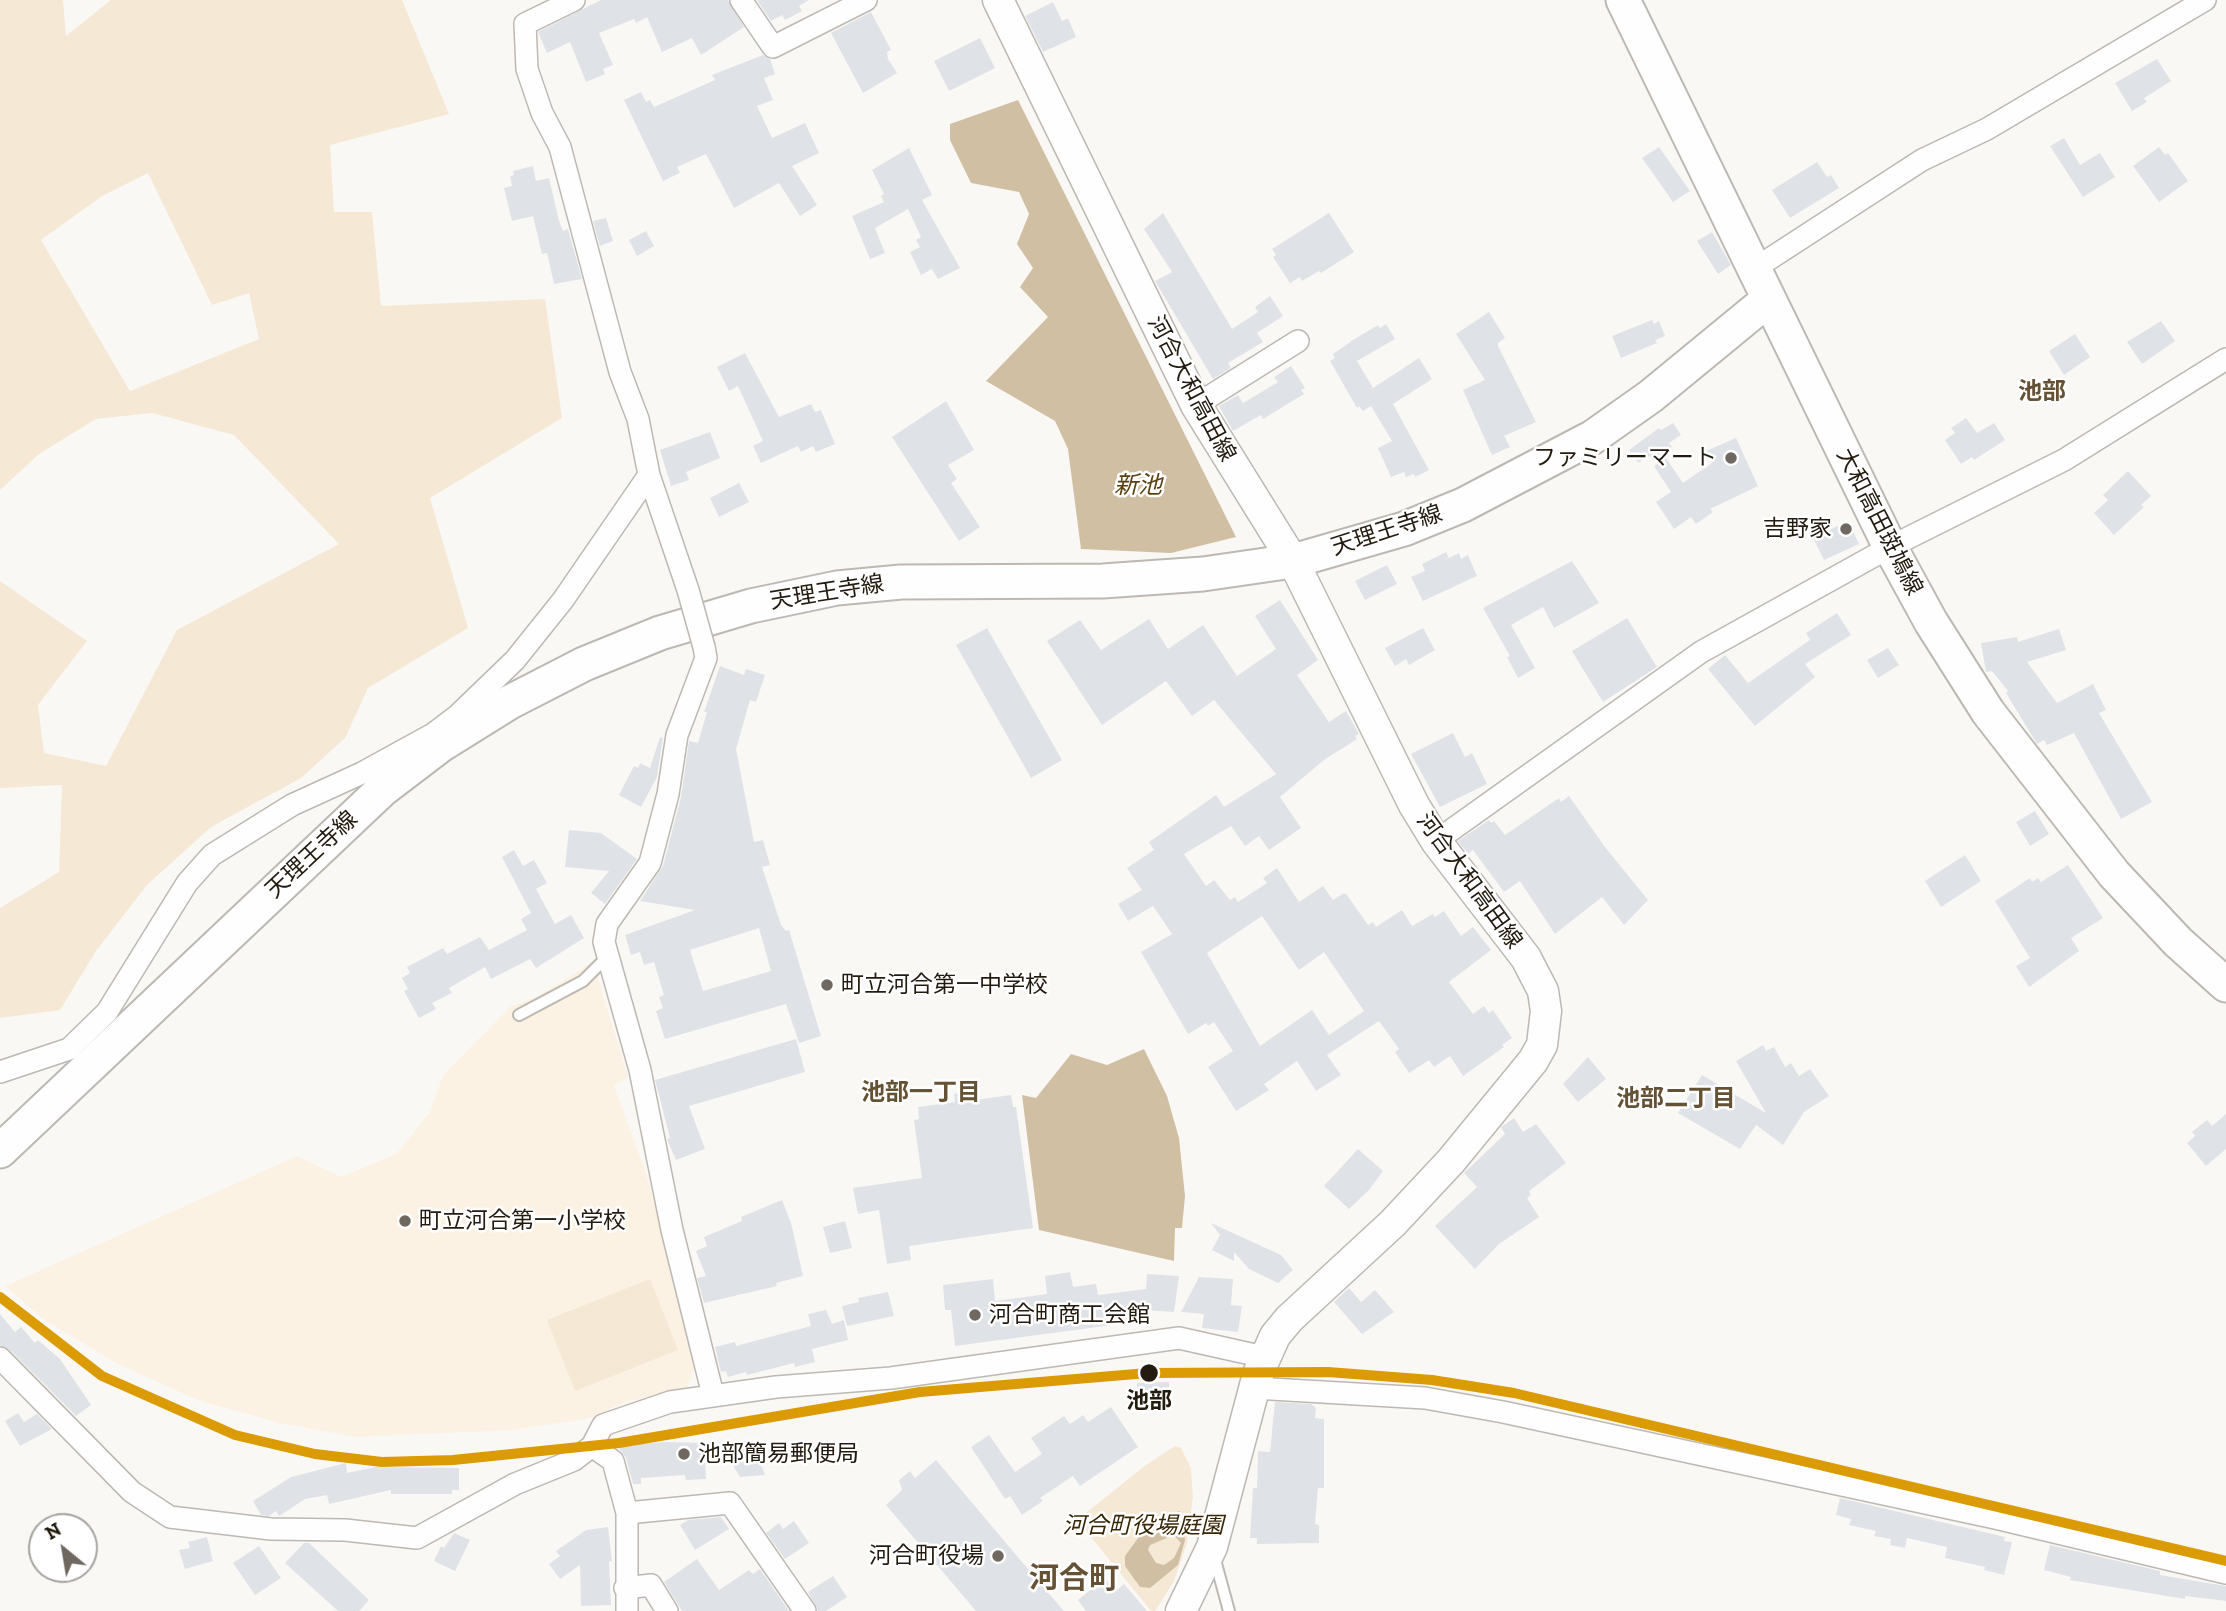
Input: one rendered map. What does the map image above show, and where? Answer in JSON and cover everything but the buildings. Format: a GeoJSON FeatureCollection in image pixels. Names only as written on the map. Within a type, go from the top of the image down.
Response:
{"type":"FeatureCollection","features":[{"type":"Feature","properties":{"kind":"main road","name":"河合大和高田線"},"geometry":{"type":"LineString","coordinates":[[998,0],[1196,405],[1293,561],[1414,805],[1436,841],[1526,958],[1536,976],[1546,1012],[1542,1045],[1533,1061],[1429,1186],[1289,1318],[1264,1357],[1212,1547],[1181,1611]]}},
{"type":"Feature","properties":{"kind":"main road","name":"大和高田斑鳩線"},"geometry":{"type":"LineString","coordinates":[[1623,0],[1890,547],[1931,622],[1988,712],[2114,874],[2178,942],[2226,985]]}},
{"type":"Feature","properties":{"kind":"main road","name":"天理王寺線"},"geometry":{"type":"LineString","coordinates":[[0,1151],[382,790],[442,745],[510,702],[584,664],[660,633],[751,606],[837,587],[901,582],[1103,581],[1203,574],[1293,561],[1404,528],[1463,505],[1526,475],[1593,437],[1651,396],[1769,299]]}},
{"type":"Feature","properties":{"kind":"street"},"geometry":{"type":"LineString","coordinates":[[574,0],[525,24],[527,69],[542,113],[560,147],[620,372],[638,419],[649,475],[688,590],[706,658],[677,735],[668,794],[650,863],[607,924],[604,942],[606,958],[640,1070],[672,1230],[713,1395]]}},
{"type":"Feature","properties":{"kind":"street"},"geometry":{"type":"LineString","coordinates":[[741,0],[774,47],[866,0]]}},
{"type":"Feature","properties":{"kind":"street"},"geometry":{"type":"LineString","coordinates":[[1754,269],[1922,160],[1987,129],[2205,0]]}},
{"type":"Feature","properties":{"kind":"street"},"geometry":{"type":"LineString","coordinates":[[1196,405],[1298,341]]}},
{"type":"Feature","properties":{"kind":"street"},"geometry":{"type":"LineString","coordinates":[[1436,841],[1702,652],[1890,547],[2064,460],[2226,359]]}},
{"type":"Feature","properties":{"kind":"street"},"geometry":{"type":"LineString","coordinates":[[0,1072],[69,1048],[107,1012],[187,883],[212,855],[292,804],[362,773],[433,734],[458,715],[515,660],[563,600],[649,475]]}},
{"type":"Feature","properties":{"kind":"street"},"geometry":{"type":"LineString","coordinates":[[0,1358],[132,1492],[170,1517],[271,1529],[345,1530],[417,1538],[515,1483],[574,1460],[592,1446],[603,1426],[670,1402],[713,1395],[891,1378],[1180,1338],[1264,1357]]}},
{"type":"Feature","properties":{"kind":"street"},"geometry":{"type":"LineString","coordinates":[[1254,1388],[1425,1398],[1503,1412],[1994,1518],[2226,1573]]}},
{"type":"Feature","properties":{"kind":"street"},"geometry":{"type":"LineString","coordinates":[[592,1446],[613,1461],[627,1513],[627,1611]]}},
{"type":"Feature","properties":{"kind":"street"},"geometry":{"type":"LineString","coordinates":[[627,1513],[730,1503],[805,1611]]}},
{"type":"Feature","properties":{"kind":"street"},"geometry":{"type":"LineString","coordinates":[[625,1588],[651,1585],[667,1611]]}},
{"type":"Feature","properties":{"kind":"lane"},"geometry":{"type":"LineString","coordinates":[[519,1015],[583,981],[606,958]]}},
{"type":"Feature","properties":{"kind":"lane"},"geometry":{"type":"LineString","coordinates":[[1212,1547],[1229,1611]]}},
{"type":"Feature","properties":{"kind":"shaded area","name":"町立河合第一小学校"},"geometry":{"type":"Polygon","coordinates":[[[593,962],[628,1077],[614,1086],[643,1165],[674,1266],[694,1369],[687,1387],[622,1403],[591,1418],[514,1430],[356,1437],[280,1423],[197,1400],[116,1363],[43,1319],[5,1286],[297,1156],[341,1177],[396,1154],[430,1112],[443,1075],[511,1006],[536,997],[593,962]]]}},
{"type":"Feature","properties":{"kind":"green space"},"geometry":{"type":"Polygon","coordinates":[[[0,0],[63,0],[66,36],[111,0],[402,0],[449,114],[330,145],[334,212],[372,212],[381,306],[545,299],[562,418],[430,498],[468,628],[368,688],[345,738],[301,778],[211,827],[147,885],[96,951],[60,1010],[0,1018],[0,908],[59,872],[62,785],[0,788],[0,581],[87,641],[38,705],[44,753],[106,766],[177,630],[339,544],[234,435],[152,413],[96,419],[39,454],[0,490],[0,0]],[[148,173],[102,196],[41,240],[130,391],[259,339],[249,293],[212,305],[148,173]]]}},
{"type":"Feature","properties":{"kind":"green space"},"geometry":{"type":"Polygon","coordinates":[[[650,1279],[678,1350],[575,1391],[547,1320],[650,1279]]]}},
{"type":"Feature","properties":{"kind":"green space","name":"河合町役場庭園"},"geometry":{"type":"Polygon","coordinates":[[[1175,1446],[1181,1448],[1191,1468],[1193,1497],[1187,1543],[1174,1581],[1155,1611],[1151,1611],[1077,1520],[1146,1465],[1175,1446]]]}},
{"type":"Feature","properties":{"kind":"water","name":"新池"},"geometry":{"type":"Polygon","coordinates":[[[1018,100],[1236,537],[1171,553],[1081,549],[1068,449],[1055,421],[986,381],[1048,317],[1020,287],[1033,268],[1017,244],[1029,214],[1019,192],[971,183],[950,140],[950,124],[1018,100]]]}},
{"type":"Feature","properties":{"kind":"water"},"geometry":{"type":"Polygon","coordinates":[[[1144,1049],[1167,1096],[1179,1138],[1185,1196],[1182,1228],[1175,1228],[1174,1261],[1039,1230],[1022,1095],[1036,1098],[1071,1054],[1107,1065],[1144,1049]]]}},
{"type":"Feature","properties":{"kind":"water"},"geometry":{"type":"Polygon","coordinates":[[[1180,1511],[1185,1540],[1178,1565],[1150,1588],[1140,1587],[1125,1566],[1125,1556],[1141,1534],[1150,1530],[1163,1530],[1174,1513],[1180,1511]],[[1174,1535],[1150,1545],[1148,1550],[1156,1563],[1164,1565],[1174,1558],[1181,1543],[1174,1535]]]}},
{"type":"Feature","properties":{"kind":"transit line"},"geometry":{"type":"LineString","coordinates":[[0,1297],[102,1376],[235,1435],[315,1454],[382,1462],[453,1460],[619,1443],[920,1392],[1148,1373],[1328,1372],[1432,1380],[1514,1393],[2226,1561]]}},
{"type":"Feature","properties":{"kind":"place","name":"ファミリーマート"},"geometry":{"type":"Point","coordinates":[1731,458]}},
{"type":"Feature","properties":{"kind":"place","name":"吉野家"},"geometry":{"type":"Point","coordinates":[1846,529]}},
{"type":"Feature","properties":{"kind":"place","name":"町立河合第一中学校"},"geometry":{"type":"Point","coordinates":[827,985]}},
{"type":"Feature","properties":{"kind":"place","name":"町立河合第一小学校"},"geometry":{"type":"Point","coordinates":[405,1221]}},
{"type":"Feature","properties":{"kind":"place","name":"河合町商工会館"},"geometry":{"type":"Point","coordinates":[975,1315]}},
{"type":"Feature","properties":{"kind":"place","name":"池部"},"geometry":{"type":"Point","coordinates":[1149,1373]}},
{"type":"Feature","properties":{"kind":"place","name":"池部簡易郵便局"},"geometry":{"type":"Point","coordinates":[684,1454]}},
{"type":"Feature","properties":{"kind":"place","name":"河合町役場"},"geometry":{"type":"Point","coordinates":[998,1556]}},
{"type":"Feature","properties":{"kind":"district","name":"池部"},"geometry":{"type":"Point","coordinates":[2042,392]}},
{"type":"Feature","properties":{"kind":"district","name":"池部一丁目"},"geometry":{"type":"Point","coordinates":[921,1093]}},
{"type":"Feature","properties":{"kind":"district","name":"池部二丁目"},"geometry":{"type":"Point","coordinates":[1676,1099]}},
{"type":"Feature","properties":{"kind":"district","name":"河合町"},"geometry":{"type":"Point","coordinates":[1074,1579]}}]}
